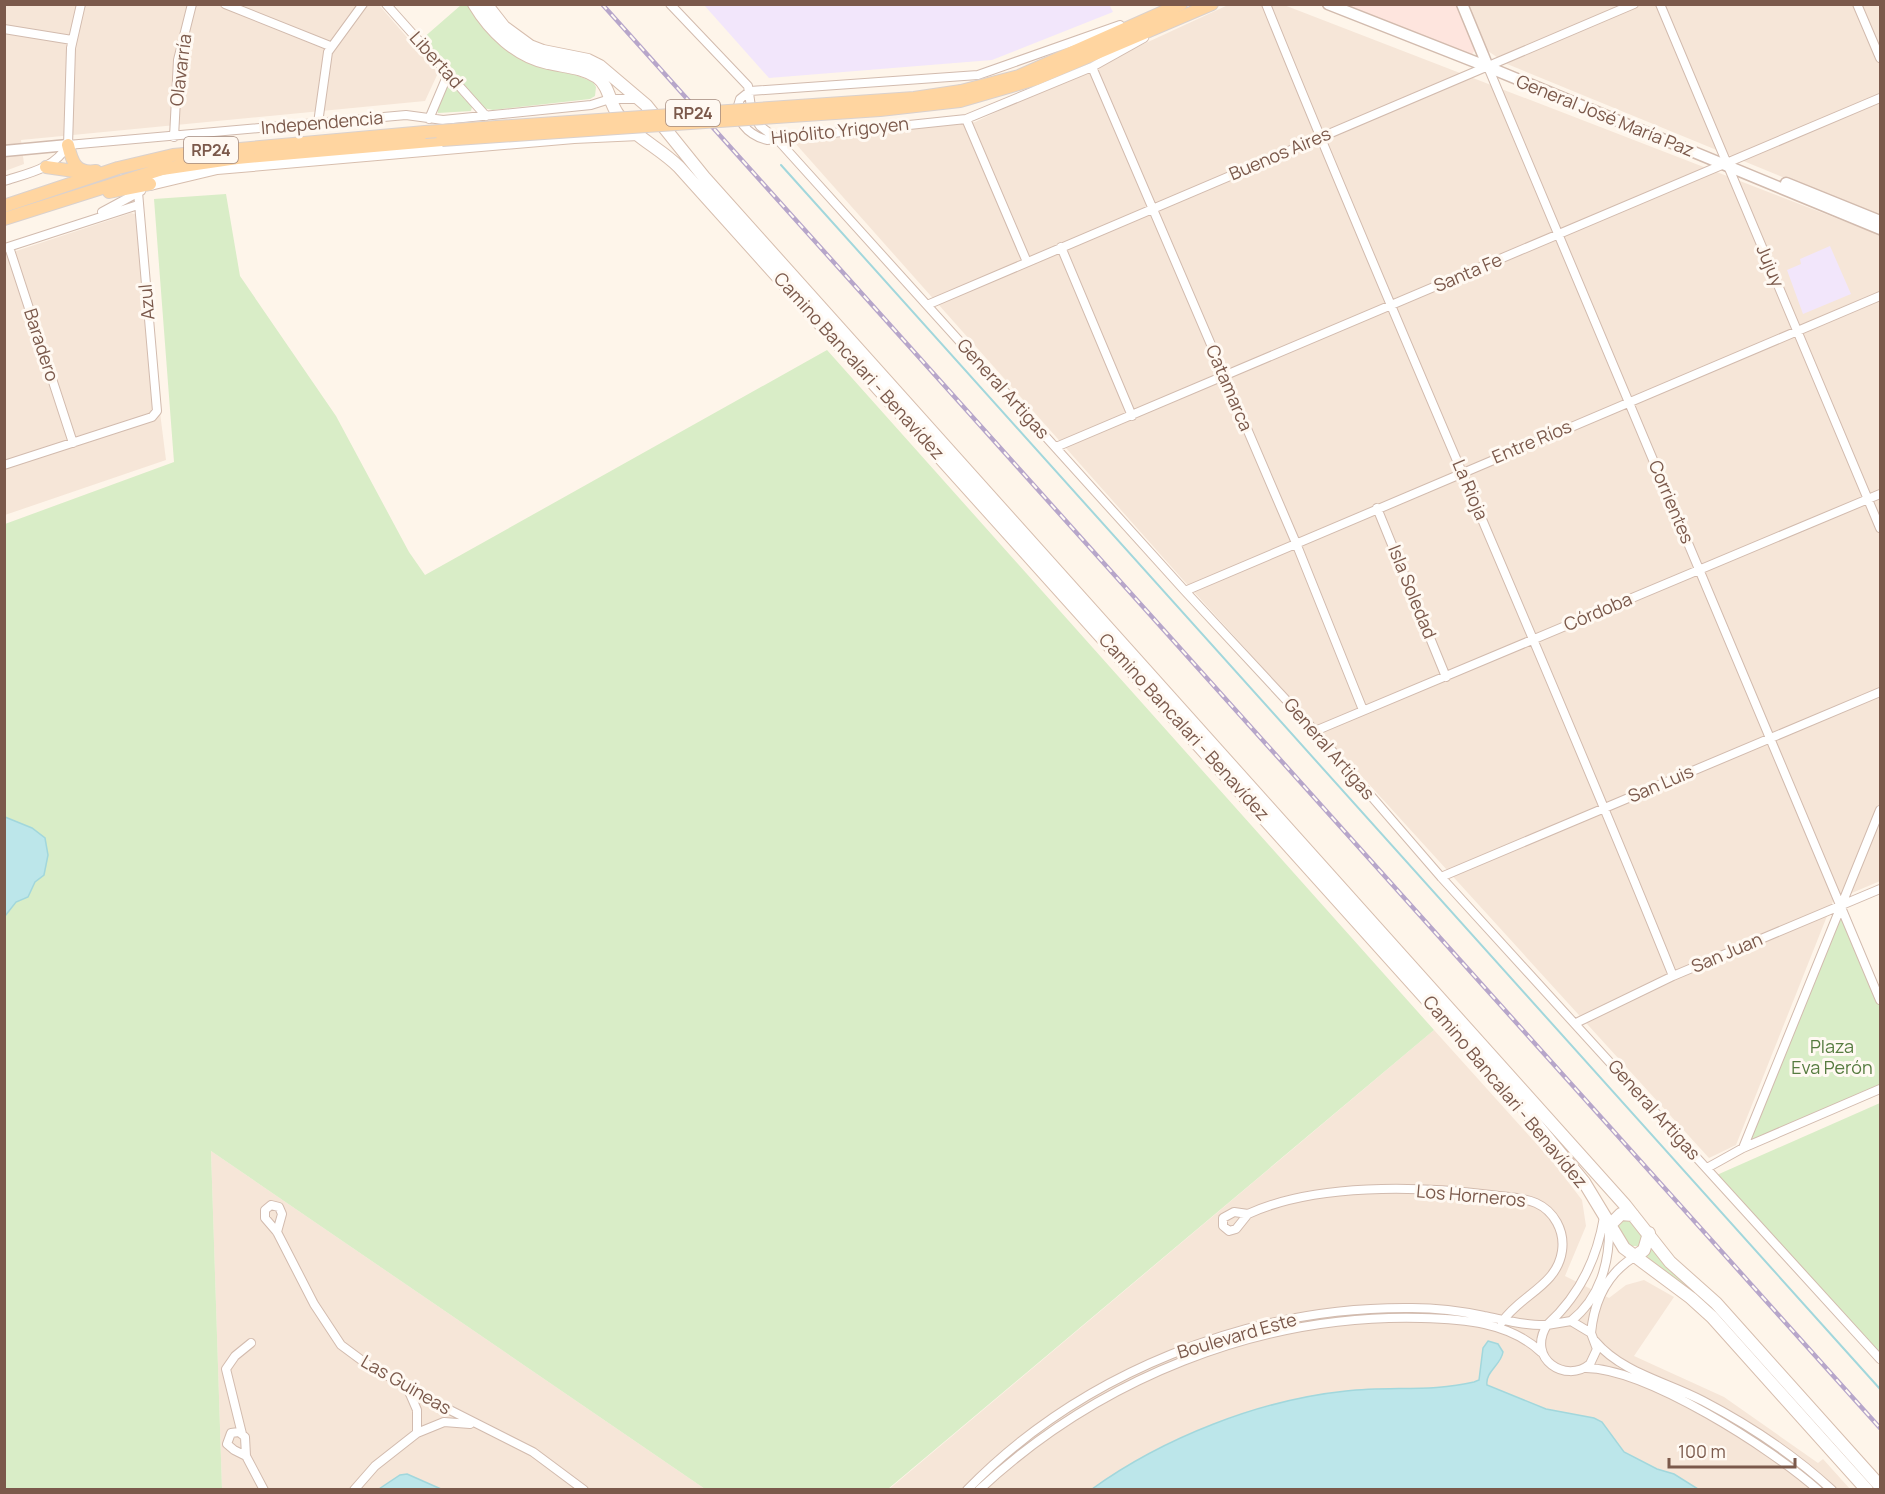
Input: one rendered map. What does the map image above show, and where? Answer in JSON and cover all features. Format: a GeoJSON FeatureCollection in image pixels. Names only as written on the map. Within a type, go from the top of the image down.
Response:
{"type":"FeatureCollection","features":[{"type":"Feature","properties":{"kind":"main road","name":"Camino Bancalari - Benavídez"},"geometry":{"type":"LineString","coordinates":[[474,4],[493,29],[521,52],[545,63],[590,73],[603,83],[616,113],[638,136],[679,166],[1355,918],[1550,1139],[1584,1182],[1606,1221],[1634,1257],[1691,1298],[1712,1317],[1867,1490]]}},
{"type":"Feature","properties":{"kind":"main road","name":"Camino Bancalari - Benavídez"},"geometry":{"type":"LineString","coordinates":[[486,4],[504,27],[530,46],[595,62],[638,99],[659,121],[704,177],[1296,835],[1649,1233],[1670,1262],[1716,1303],[1881,1486]]}},
{"type":"Feature","properties":{"kind":"main road","name":"RP24"},"geometry":{"type":"LineString","coordinates":[[4,219],[145,173],[187,165],[442,140],[880,110],[961,96],[1019,76],[1183,8],[1212,4]]}},
{"type":"Feature","properties":{"kind":"main road","name":"RP24"},"geometry":{"type":"LineString","coordinates":[[4,206],[118,168],[195,152],[425,132],[961,96]]}},
{"type":"Feature","properties":{"kind":"main road"},"geometry":{"type":"LineString","coordinates":[[66,200],[217,168],[573,137],[638,136],[659,121]]}},
{"type":"Feature","properties":{"kind":"main road"},"geometry":{"type":"LineString","coordinates":[[68,145],[75,166],[83,172]]}},
{"type":"Feature","properties":{"kind":"main road"},"geometry":{"type":"LineString","coordinates":[[46,167],[83,172],[118,168]]}},
{"type":"Feature","properties":{"kind":"main road"},"geometry":{"type":"LineString","coordinates":[[1606,1221],[1621,1214],[1633,1215]]}},
{"type":"Feature","properties":{"kind":"main road"},"geometry":{"type":"LineString","coordinates":[[1634,1257],[1644,1250],[1649,1233]]}},
{"type":"Feature","properties":{"kind":"street"},"geometry":{"type":"LineString","coordinates":[[4,181],[46,167],[60,157],[68,145],[72,40],[81,4]]}},
{"type":"Feature","properties":{"kind":"street","name":"Olavarría"},"geometry":{"type":"LineString","coordinates":[[174,137],[178,60],[192,4]]}},
{"type":"Feature","properties":{"kind":"street"},"geometry":{"type":"LineString","coordinates":[[225,4],[330,46]]}},
{"type":"Feature","properties":{"kind":"street"},"geometry":{"type":"LineString","coordinates":[[318,123],[330,46],[363,4]]}},
{"type":"Feature","properties":{"kind":"street","name":"Libertad"},"geometry":{"type":"LineString","coordinates":[[386,4],[486,116]]}},
{"type":"Feature","properties":{"kind":"street"},"geometry":{"type":"LineString","coordinates":[[670,4],[743,80],[750,91],[978,75],[1183,8]]}},
{"type":"Feature","properties":{"kind":"street","name":"La Rioja"},"geometry":{"type":"LineString","coordinates":[[1266,4],[1319,137],[1605,808],[1673,976]]}},
{"type":"Feature","properties":{"kind":"street","name":"General José María Paz"},"geometry":{"type":"LineString","coordinates":[[1328,4],[1489,64],[1881,229]]}},
{"type":"Feature","properties":{"kind":"street","name":"Corrientes"},"geometry":{"type":"LineString","coordinates":[[1462,4],[1881,1000]]}},
{"type":"Feature","properties":{"kind":"street","name":"Buenos Aires"},"geometry":{"type":"LineString","coordinates":[[927,304],[1634,4]]}},
{"type":"Feature","properties":{"kind":"street","name":"Jujuy"},"geometry":{"type":"LineString","coordinates":[[1660,4],[1881,528]]}},
{"type":"Feature","properties":{"kind":"street"},"geometry":{"type":"LineString","coordinates":[[1857,4],[1881,58]]}},
{"type":"Feature","properties":{"kind":"street","name":"Hipólito Yrigoyen"},"geometry":{"type":"LineString","coordinates":[[750,91],[745,93],[738,105],[741,123],[760,138],[777,139],[966,118],[1092,67],[1183,8]]}},
{"type":"Feature","properties":{"kind":"street"},"geometry":{"type":"LineString","coordinates":[[4,29],[72,40]]}},
{"type":"Feature","properties":{"kind":"street","name":"Catamarca"},"geometry":{"type":"LineString","coordinates":[[1092,67],[1296,543],[1363,710]]}},
{"type":"Feature","properties":{"kind":"street"},"geometry":{"type":"LineString","coordinates":[[429,118],[448,74]]}},
{"type":"Feature","properties":{"kind":"street","name":"General Artigas"},"geometry":{"type":"LineString","coordinates":[[750,91],[752,114],[760,126],[777,139],[1185,591],[1316,731],[1441,877],[1881,1359]]}},
{"type":"Feature","properties":{"kind":"street","name":"Santa Fe"},"geometry":{"type":"LineString","coordinates":[[1056,447],[1881,98]]}},
{"type":"Feature","properties":{"kind":"street","name":"Independencia"},"geometry":{"type":"LineString","coordinates":[[4,151],[406,116],[443,120],[591,105],[610,99],[638,99]]}},
{"type":"Feature","properties":{"kind":"street"},"geometry":{"type":"LineString","coordinates":[[966,118],[1027,261]]}},
{"type":"Feature","properties":{"kind":"street","name":"General José María Paz"},"geometry":{"type":"LineString","coordinates":[[1727,163],[1881,221]]}},
{"type":"Feature","properties":{"kind":"street"},"geometry":{"type":"LineString","coordinates":[[89,220],[150,184]]}},
{"type":"Feature","properties":{"kind":"street","name":"Azul"},"geometry":{"type":"LineString","coordinates":[[73,443],[152,417],[157,411],[138,192]]}},
{"type":"Feature","properties":{"kind":"street"},"geometry":{"type":"LineString","coordinates":[[7,248],[138,204]]}},
{"type":"Feature","properties":{"kind":"street"},"geometry":{"type":"LineString","coordinates":[[1061,247],[1132,416]]}},
{"type":"Feature","properties":{"kind":"street","name":"Baradero"},"geometry":{"type":"LineString","coordinates":[[7,248],[73,443]]}},
{"type":"Feature","properties":{"kind":"street","name":"Entre Ríos"},"geometry":{"type":"LineString","coordinates":[[1185,591],[1881,296]]}},
{"type":"Feature","properties":{"kind":"street"},"geometry":{"type":"LineString","coordinates":[[4,465],[73,443]]}},
{"type":"Feature","properties":{"kind":"street","name":"Córdoba"},"geometry":{"type":"LineString","coordinates":[[1316,731],[1881,494]]}},
{"type":"Feature","properties":{"kind":"street","name":"Isla Soledad"},"geometry":{"type":"LineString","coordinates":[[1377,508],[1446,677]]}},
{"type":"Feature","properties":{"kind":"street","name":"San Luis"},"geometry":{"type":"LineString","coordinates":[[1441,877],[1881,692]]}},
{"type":"Feature","properties":{"kind":"street"},"geometry":{"type":"LineString","coordinates":[[1743,1148],[1881,810]]}},
{"type":"Feature","properties":{"kind":"street","name":"San Juan"},"geometry":{"type":"LineString","coordinates":[[1576,1023],[1673,976],[1881,888]]}},
{"type":"Feature","properties":{"kind":"street"},"geometry":{"type":"LineString","coordinates":[[1707,1168],[1743,1148],[1881,1089]]}},
{"type":"Feature","properties":{"kind":"street","name":"Los Horneros"},"geometry":{"type":"LineString","coordinates":[[1248,1214],[1296,1199],[1369,1191],[1436,1191],[1533,1201],[1551,1214],[1559,1226],[1563,1238],[1561,1260],[1550,1279],[1514,1307],[1501,1323]]}},
{"type":"Feature","properties":{"kind":"street"},"geometry":{"type":"LineString","coordinates":[[1547,1324],[1571,1321],[1592,1300],[1600,1281],[1608,1248],[1606,1221]]}},
{"type":"Feature","properties":{"kind":"street"},"geometry":{"type":"LineString","coordinates":[[1606,1221],[1585,1276],[1566,1306],[1547,1324],[1541,1336],[1541,1352],[1547,1360],[1561,1369],[1609,1370],[1656,1389],[1734,1430],[1774,1456],[1818,1490]]}},
{"type":"Feature","properties":{"kind":"street","name":"Las Guineas"},"geometry":{"type":"LineString","coordinates":[[277,1232],[333,1336],[352,1354],[476,1425],[533,1452],[584,1490]]}},
{"type":"Feature","properties":{"kind":"street"},"geometry":{"type":"LineString","coordinates":[[1586,1368],[1596,1355],[1593,1337],[1596,1306],[1618,1269],[1634,1257]]}},
{"type":"Feature","properties":{"kind":"street","name":"Boulevard Este"},"geometry":{"type":"LineString","coordinates":[[967,1490],[1003,1462],[1064,1422],[1115,1391],[1149,1375],[1239,1343],[1303,1326],[1368,1314]]}},
{"type":"Feature","properties":{"kind":"street","name":"Boulevard Este"},"geometry":{"type":"LineString","coordinates":[[979,1490],[1003,1462],[1053,1416],[1110,1382],[1146,1365],[1235,1333],[1299,1317],[1368,1314],[1547,1324]]}},
{"type":"Feature","properties":{"kind":"street"},"geometry":{"type":"LineString","coordinates":[[1571,1321],[1593,1337],[1616,1361],[1701,1400],[1740,1422],[1794,1458],[1832,1490]]}},
{"type":"Feature","properties":{"kind":"street","name":"Boulevard Este"},"geometry":{"type":"LineString","coordinates":[[1501,1323],[1541,1352]]}},
{"type":"Feature","properties":{"kind":"street"},"geometry":{"type":"LineString","coordinates":[[1235,1333],[1239,1343]]}},
{"type":"Feature","properties":{"kind":"street"},"geometry":{"type":"LineString","coordinates":[[251,1343],[235,1356],[226,1369],[246,1443],[246,1456],[264,1490]]}},
{"type":"Feature","properties":{"kind":"street"},"geometry":{"type":"LineString","coordinates":[[1609,1370],[1616,1361]]}},
{"type":"Feature","properties":{"kind":"street"},"geometry":{"type":"LineString","coordinates":[[1110,1382],[1115,1391]]}},
{"type":"Feature","properties":{"kind":"street"},"geometry":{"type":"LineString","coordinates":[[407,1386],[417,1410],[417,1433]]}},
{"type":"Feature","properties":{"kind":"street"},"geometry":{"type":"LineString","coordinates":[[354,1490],[375,1466],[417,1433],[444,1422],[476,1425]]}},
{"type":"Feature","properties":{"kind":"street"},"geometry":{"type":"LineString","coordinates":[[1734,1430],[1740,1422]]}},
{"type":"Feature","properties":{"kind":"street"},"geometry":{"type":"LineString","coordinates":[[242,1434],[231,1433],[227,1444],[246,1456]]}},
{"type":"Feature","properties":{"kind":"shaded area"},"geometry":{"type":"Polygon","coordinates":[[[1109,4],[1113,12],[992,60],[769,78],[704,5],[1109,4]]]}},
{"type":"Feature","properties":{"kind":"shaded area"},"geometry":{"type":"Polygon","coordinates":[[[4,5],[379,5],[438,73],[425,101],[21,140],[24,164],[5,171],[4,5]]]}},
{"type":"Feature","properties":{"kind":"shaded area"},"geometry":{"type":"Polygon","coordinates":[[[1228,5],[1284,5],[1880,235],[1880,881],[1833,901],[1736,1145],[1709,1158],[1184,581],[795,143],[975,122],[1228,5]]]}},
{"type":"Feature","properties":{"kind":"shaded area"},"geometry":{"type":"Polygon","coordinates":[[[1343,5],[1456,5],[1475,49],[1472,55],[1343,5]]]}},
{"type":"Feature","properties":{"kind":"shaded area"},"geometry":{"type":"Polygon","coordinates":[[[1468,5],[1880,5],[1880,217],[1507,64],[1488,51],[1468,5]]]}},
{"type":"Feature","properties":{"kind":"shaded area"},"geometry":{"type":"Polygon","coordinates":[[[131,213],[135,214],[166,460],[5,515],[4,255],[131,213]]]}},
{"type":"Feature","properties":{"kind":"shaded area"},"geometry":{"type":"Polygon","coordinates":[[[1830,246],[1851,294],[1803,314],[1787,270],[1801,264],[1800,259],[1830,246]]]}},
{"type":"Feature","properties":{"kind":"shaded area"},"geometry":{"type":"Polygon","coordinates":[[[1434,1030],[1552,1161],[1582,1200],[1586,1226],[1565,1276],[1609,1298],[1626,1285],[1644,1280],[1674,1297],[1634,1356],[1724,1397],[1818,1463],[1823,1459],[1850,1489],[888,1490],[1434,1030]]]}},
{"type":"Feature","properties":{"kind":"shaded area"},"geometry":{"type":"Polygon","coordinates":[[[211,1151],[705,1489],[222,1489],[211,1151]]]}},
{"type":"Feature","properties":{"kind":"green space"},"geometry":{"type":"Polygon","coordinates":[[[461,5],[470,5],[573,74],[593,82],[596,87],[595,96],[590,99],[493,110],[483,108],[422,39],[461,5]]]}},
{"type":"Feature","properties":{"kind":"green space"},"geometry":{"type":"Polygon","coordinates":[[[452,85],[472,107],[471,111],[438,113],[437,107],[446,87],[452,85]]]}},
{"type":"Feature","properties":{"kind":"green space"},"geometry":{"type":"Polygon","coordinates":[[[226,194],[240,276],[336,416],[409,552],[425,575],[827,350],[1434,1030],[888,1489],[705,1489],[211,1151],[222,1489],[5,1490],[5,524],[174,462],[154,199],[226,194]]]}},
{"type":"Feature","properties":{"kind":"green space","name":"Plaza Eva Perón"},"geometry":{"type":"Polygon","coordinates":[[[1841,905],[1880,1000],[1880,1089],[1743,1148],[1841,905]]]}},
{"type":"Feature","properties":{"kind":"green space"},"geometry":{"type":"Polygon","coordinates":[[[1880,1103],[1880,1359],[1710,1178],[1880,1103]]]}},
{"type":"Feature","properties":{"kind":"green space"},"geometry":{"type":"Polygon","coordinates":[[[1624,1220],[1632,1222],[1642,1236],[1640,1246],[1630,1246],[1618,1227],[1624,1220]]]}},
{"type":"Feature","properties":{"kind":"green space"},"geometry":{"type":"Polygon","coordinates":[[[1653,1248],[1698,1292],[1878,1489],[1875,1489],[1778,1382],[1644,1256],[1653,1248]]]}},
{"type":"Feature","properties":{"kind":"water"},"geometry":{"type":"Polygon","coordinates":[[[5,817],[32,828],[45,838],[48,855],[44,875],[35,882],[28,897],[16,902],[5,916],[5,817]]]}},
{"type":"Feature","properties":{"kind":"water"},"geometry":{"type":"Polygon","coordinates":[[[1488,1341],[1498,1344],[1503,1352],[1502,1357],[1488,1376],[1487,1385],[1546,1409],[1594,1418],[1602,1422],[1624,1452],[1657,1469],[1674,1474],[1698,1489],[1092,1489],[1149,1453],[1181,1438],[1213,1424],[1280,1403],[1346,1391],[1442,1387],[1474,1382],[1479,1380],[1483,1348],[1488,1341]]]}},
{"type":"Feature","properties":{"kind":"water"},"geometry":{"type":"Polygon","coordinates":[[[407,1474],[441,1489],[379,1489],[400,1475],[407,1474]]]}},
{"type":"Feature","properties":{"kind":"waterway"},"geometry":{"type":"LineString","coordinates":[[781,165],[1880,1389]]}},
{"type":"Feature","properties":{"kind":"railway"},"geometry":{"type":"LineString","coordinates":[[602,4],[1880,1428]]}}]}
